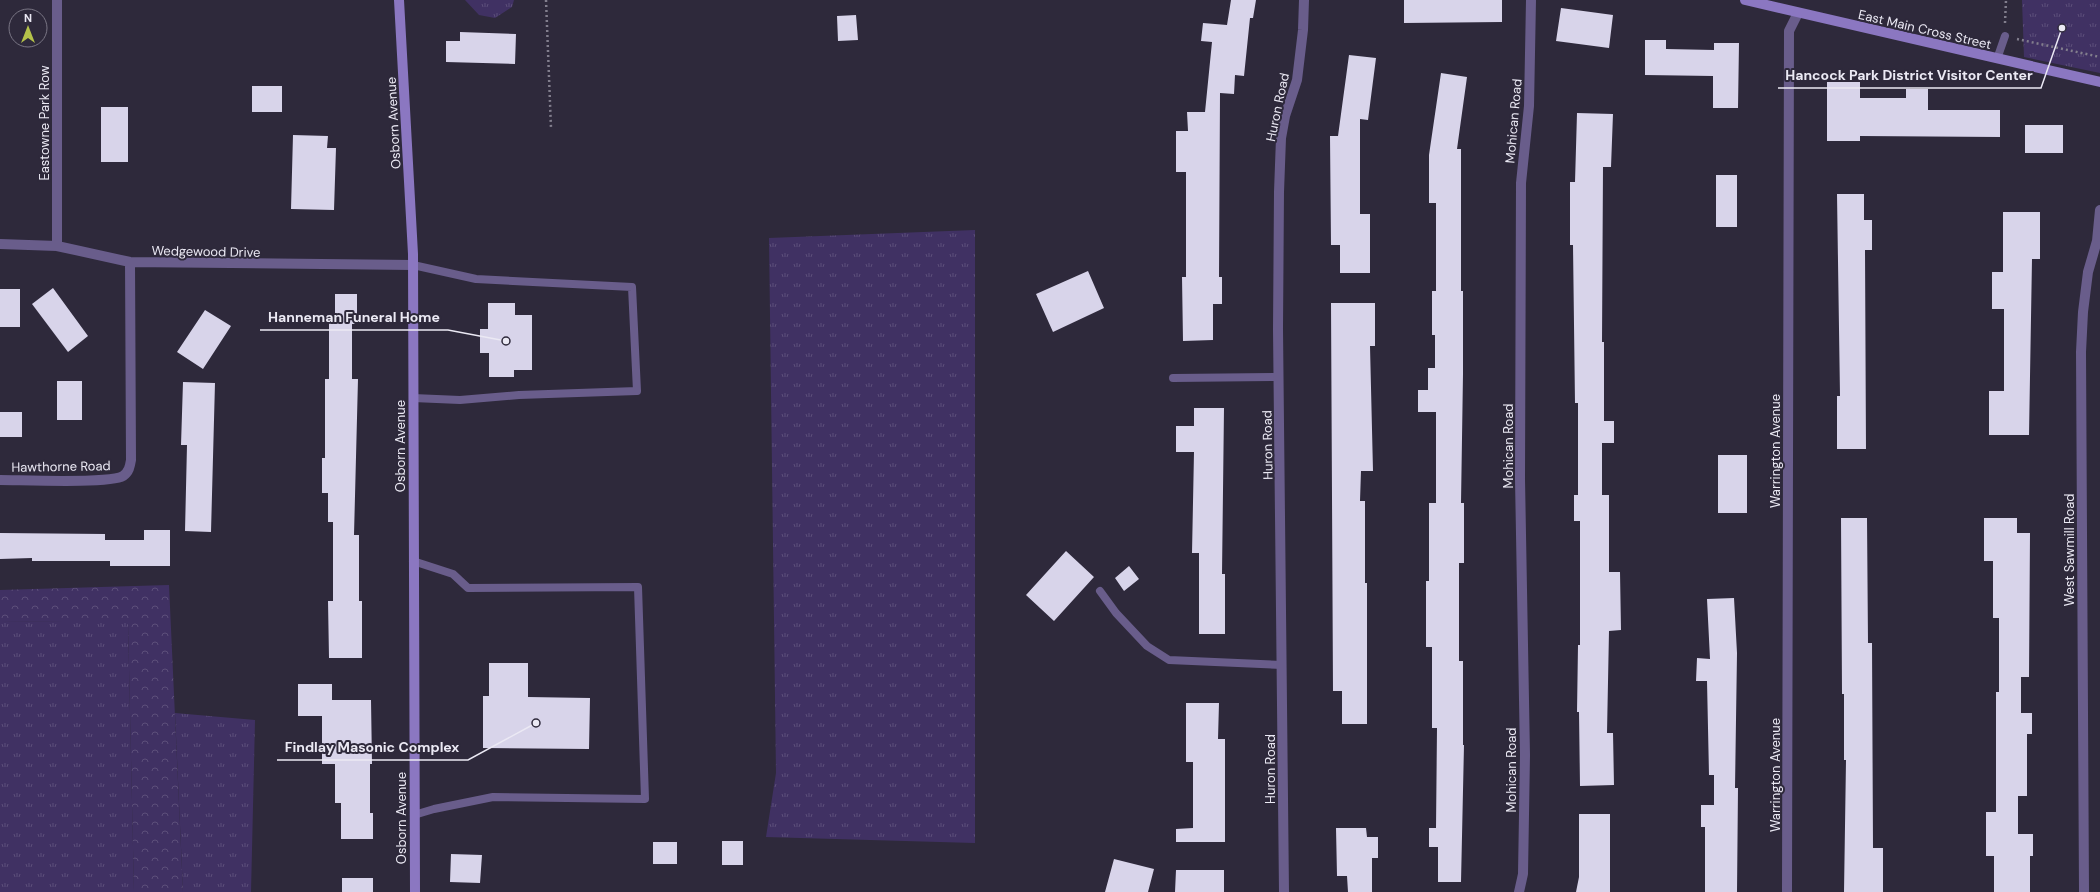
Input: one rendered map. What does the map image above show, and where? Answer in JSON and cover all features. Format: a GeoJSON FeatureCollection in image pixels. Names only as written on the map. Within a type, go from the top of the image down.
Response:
{"type":"FeatureCollection","features":[{"type":"Feature","properties":{"kind":"main road","name":"Osborn Avenue"},"geometry":{"type":"LineString","coordinates":[[399,0],[414,265],[415,892]]}},
{"type":"Feature","properties":{"kind":"main road","name":"East Main Cross Street"},"geometry":{"type":"LineString","coordinates":[[1745,0],[2100,82]]}},
{"type":"Feature","properties":{"kind":"street","name":"Eastowne Park Row"},"geometry":{"type":"LineString","coordinates":[[56,246],[57,0]]}},
{"type":"Feature","properties":{"kind":"street","name":"Huron Road"},"geometry":{"type":"LineString","coordinates":[[1284,892],[1279,377],[1279,192],[1281,138],[1285,116],[1296,80],[1303,30],[1304,0]]}},
{"type":"Feature","properties":{"kind":"street","name":"Mohican Road"},"geometry":{"type":"LineString","coordinates":[[1519,892],[1523,874],[1524,755],[1520,479],[1521,183],[1529,106],[1531,0]]}},
{"type":"Feature","properties":{"kind":"street","name":"Warrington Avenue"},"geometry":{"type":"LineString","coordinates":[[1787,892],[1789,31],[1798,13]]}},
{"type":"Feature","properties":{"kind":"street","name":"West Sawmill Road"},"geometry":{"type":"LineString","coordinates":[[2084,892],[2081,352],[2083,312],[2088,272],[2097,241],[2100,210]]}},
{"type":"Feature","properties":{"kind":"street","name":"Wedgewood Drive"},"geometry":{"type":"LineString","coordinates":[[0,244],[56,246],[130,262],[171,264],[414,265]]}},
{"type":"Feature","properties":{"kind":"street","name":"Hawthorne Road"},"geometry":{"type":"LineString","coordinates":[[0,480],[98,480],[123,476],[127,472],[131,460],[130,262]]}},
{"type":"Feature","properties":{"kind":"lane"},"geometry":{"type":"LineString","coordinates":[[1997,59],[2005,36]]}},
{"type":"Feature","properties":{"kind":"lane"},"geometry":{"type":"LineString","coordinates":[[414,265],[476,279],[632,287],[637,391],[518,395],[460,400],[414,398]]}},
{"type":"Feature","properties":{"kind":"lane"},"geometry":{"type":"LineString","coordinates":[[1173,378],[1279,377]]}},
{"type":"Feature","properties":{"kind":"lane"},"geometry":{"type":"LineString","coordinates":[[414,561],[453,574],[468,588],[638,587],[645,800],[493,796],[414,815]]}},
{"type":"Feature","properties":{"kind":"lane"},"geometry":{"type":"LineString","coordinates":[[1100,591],[1116,612],[1148,646],[1169,660],[1282,665]]}},
{"type":"Feature","properties":{"kind":"path"},"geometry":{"type":"LineString","coordinates":[[546,0],[551,128]]}},
{"type":"Feature","properties":{"kind":"path"},"geometry":{"type":"LineString","coordinates":[[2006,0],[2005,36],[2100,57]]}},
{"type":"Feature","properties":{"kind":"green space"},"geometry":{"type":"Polygon","coordinates":[[[465,0],[514,0],[512,7],[495,18],[479,15],[465,0]]]}},
{"type":"Feature","properties":{"kind":"green space"},"geometry":{"type":"Polygon","coordinates":[[[2022,0],[2100,0],[2100,73],[2024,57],[2022,0]]]}},
{"type":"Feature","properties":{"kind":"green space"},"geometry":{"type":"Polygon","coordinates":[[[975,230],[975,843],[766,837],[776,773],[769,238],[975,230]]]}},
{"type":"Feature","properties":{"kind":"green space"},"geometry":{"type":"Polygon","coordinates":[[[169,585],[183,892],[134,892],[128,623],[0,621],[0,590],[169,585]]]}},
{"type":"Feature","properties":{"kind":"green space"},"geometry":{"type":"Polygon","coordinates":[[[0,621],[128,622],[134,892],[0,892],[0,621]]]}},
{"type":"Feature","properties":{"kind":"green space"},"geometry":{"type":"Polygon","coordinates":[[[175,713],[255,720],[251,892],[183,892],[175,713]]]}},
{"type":"Feature","properties":{"kind":"building"},"geometry":{"type":"Polygon","coordinates":[[[1231,0],[1256,0],[1253,18],[1250,18],[1244,76],[1235,75],[1234,94],[1220,93],[1219,277],[1222,277],[1222,304],[1213,304],[1213,340],[1183,341],[1182,277],[1186,277],[1186,172],[1176,172],[1176,131],[1188,131],[1187,112],[1205,112],[1212,42],[1201,41],[1203,23],[1227,25],[1231,0]]]}},
{"type":"Feature","properties":{"kind":"building"},"geometry":{"type":"Polygon","coordinates":[[[1404,0],[1502,0],[1502,22],[1404,23],[1404,0]]]}},
{"type":"Feature","properties":{"kind":"building"},"geometry":{"type":"Polygon","coordinates":[[[1561,8],[1613,15],[1609,48],[1556,41],[1561,8]]]}},
{"type":"Feature","properties":{"kind":"building"},"geometry":{"type":"Polygon","coordinates":[[[856,15],[858,40],[838,41],[837,16],[856,15]]]}},
{"type":"Feature","properties":{"kind":"building"},"geometry":{"type":"Polygon","coordinates":[[[460,32],[516,34],[515,64],[446,62],[446,41],[460,41],[460,32]]]}},
{"type":"Feature","properties":{"kind":"building"},"geometry":{"type":"Polygon","coordinates":[[[1645,40],[1666,40],[1666,49],[1714,50],[1714,43],[1739,43],[1738,108],[1713,108],[1713,76],[1645,75],[1645,40]]]}},
{"type":"Feature","properties":{"kind":"building"},"geometry":{"type":"Polygon","coordinates":[[[1349,55],[1376,58],[1368,120],[1360,119],[1360,214],[1370,214],[1370,273],[1340,273],[1340,245],[1331,245],[1330,136],[1338,136],[1349,55]]]}},
{"type":"Feature","properties":{"kind":"building"},"geometry":{"type":"Polygon","coordinates":[[[1441,73],[1467,77],[1457,149],[1461,149],[1461,291],[1463,291],[1461,503],[1464,503],[1464,563],[1459,563],[1459,661],[1463,661],[1464,745],[1461,882],[1438,882],[1438,847],[1429,847],[1429,828],[1436,828],[1437,728],[1432,728],[1432,647],[1426,647],[1426,581],[1429,581],[1429,503],[1436,503],[1436,412],[1418,412],[1418,390],[1428,390],[1428,368],[1435,368],[1435,335],[1432,335],[1432,291],[1436,291],[1436,203],[1429,203],[1429,155],[1441,73]]]}},
{"type":"Feature","properties":{"kind":"building"},"geometry":{"type":"Polygon","coordinates":[[[1827,82],[1860,82],[1860,98],[1906,98],[1906,89],[1928,89],[1928,110],[2000,110],[2000,137],[1860,136],[1860,141],[1827,141],[1827,82]]]}},
{"type":"Feature","properties":{"kind":"building"},"geometry":{"type":"Polygon","coordinates":[[[252,86],[282,86],[282,112],[252,112],[252,86]]]}},
{"type":"Feature","properties":{"kind":"building"},"geometry":{"type":"Polygon","coordinates":[[[101,107],[128,107],[128,162],[101,162],[101,107]]]}},
{"type":"Feature","properties":{"kind":"building"},"geometry":{"type":"Polygon","coordinates":[[[1577,113],[1613,114],[1611,167],[1603,167],[1602,342],[1604,342],[1604,421],[1614,421],[1614,443],[1602,443],[1602,495],[1609,495],[1609,572],[1620,572],[1621,630],[1609,631],[1607,733],[1613,733],[1614,785],[1580,786],[1579,712],[1577,712],[1578,645],[1580,645],[1580,521],[1574,521],[1574,495],[1578,495],[1578,403],[1575,403],[1573,245],[1570,245],[1570,182],[1575,182],[1577,113]]]}},
{"type":"Feature","properties":{"kind":"building"},"geometry":{"type":"Polygon","coordinates":[[[2025,125],[2063,125],[2063,153],[2025,153],[2025,125]]]}},
{"type":"Feature","properties":{"kind":"building"},"geometry":{"type":"Polygon","coordinates":[[[293,135],[328,136],[327,148],[336,148],[334,210],[291,209],[293,135]]]}},
{"type":"Feature","properties":{"kind":"building"},"geometry":{"type":"Polygon","coordinates":[[[1716,175],[1737,175],[1737,227],[1716,227],[1716,175]]]}},
{"type":"Feature","properties":{"kind":"building"},"geometry":{"type":"Polygon","coordinates":[[[1837,194],[1864,194],[1864,220],[1872,220],[1872,250],[1865,250],[1866,449],[1837,449],[1837,396],[1840,396],[1837,194]]]}},
{"type":"Feature","properties":{"kind":"building"},"geometry":{"type":"Polygon","coordinates":[[[2003,212],[2040,212],[2040,259],[2032,259],[2029,435],[1989,435],[1989,391],[2004,391],[2004,309],[1992,309],[1992,272],[2003,272],[2003,212]]]}},
{"type":"Feature","properties":{"kind":"building"},"geometry":{"type":"Polygon","coordinates":[[[1088,271],[1104,308],[1053,332],[1036,294],[1088,271]]]}},
{"type":"Feature","properties":{"kind":"building"},"geometry":{"type":"Polygon","coordinates":[[[53,288],[88,336],[68,352],[32,304],[53,288]]]}},
{"type":"Feature","properties":{"kind":"building"},"geometry":{"type":"Polygon","coordinates":[[[0,289],[20,289],[20,327],[0,327],[0,289]]]}},
{"type":"Feature","properties":{"kind":"building"},"geometry":{"type":"Polygon","coordinates":[[[335,294],[357,294],[357,324],[352,324],[352,379],[358,379],[354,535],[359,535],[359,601],[362,601],[362,658],[329,658],[328,601],[333,601],[333,522],[328,522],[328,493],[322,493],[322,458],[325,458],[325,379],[329,379],[329,321],[335,321],[335,294]]]}},
{"type":"Feature","properties":{"kind":"building"},"geometry":{"type":"Polygon","coordinates":[[[488,303],[515,303],[515,315],[532,315],[532,370],[514,370],[514,377],[489,377],[489,353],[480,353],[480,329],[488,329],[488,303]]]}},
{"type":"Feature","properties":{"kind":"building"},"geometry":{"type":"Polygon","coordinates":[[[1331,303],[1375,303],[1375,346],[1370,346],[1373,471],[1361,471],[1360,501],[1365,501],[1365,583],[1367,583],[1367,724],[1342,724],[1342,691],[1333,691],[1331,303]]]}},
{"type":"Feature","properties":{"kind":"building"},"geometry":{"type":"Polygon","coordinates":[[[205,310],[231,326],[203,369],[177,352],[205,310]]]}},
{"type":"Feature","properties":{"kind":"building"},"geometry":{"type":"Polygon","coordinates":[[[57,381],[82,381],[82,420],[57,420],[57,381]]]}},
{"type":"Feature","properties":{"kind":"building"},"geometry":{"type":"Polygon","coordinates":[[[183,382],[215,383],[211,532],[185,531],[187,445],[181,445],[183,382]]]}},
{"type":"Feature","properties":{"kind":"building"},"geometry":{"type":"Polygon","coordinates":[[[1194,408],[1224,408],[1222,574],[1225,574],[1225,634],[1199,634],[1199,553],[1192,553],[1194,452],[1176,452],[1176,426],[1194,426],[1194,408]]]}},
{"type":"Feature","properties":{"kind":"building"},"geometry":{"type":"Polygon","coordinates":[[[0,412],[22,412],[22,437],[0,437],[0,412]]]}},
{"type":"Feature","properties":{"kind":"building"},"geometry":{"type":"Polygon","coordinates":[[[1718,455],[1747,455],[1747,513],[1718,513],[1718,455]]]}},
{"type":"Feature","properties":{"kind":"building"},"geometry":{"type":"Polygon","coordinates":[[[1841,518],[1867,518],[1868,643],[1872,643],[1873,848],[1883,848],[1883,892],[1844,892],[1846,760],[1844,760],[1844,694],[1842,694],[1841,518]]]}},
{"type":"Feature","properties":{"kind":"building"},"geometry":{"type":"Polygon","coordinates":[[[1984,518],[2017,518],[2017,533],[2030,533],[2029,677],[2021,677],[2021,713],[2032,713],[2032,734],[2027,734],[2027,796],[2018,796],[2018,834],[2033,834],[2033,856],[2030,856],[2030,892],[1994,892],[1994,856],[1986,856],[1986,812],[1996,812],[1996,692],[1999,692],[1999,618],[1993,618],[1993,561],[1984,561],[1984,518]]]}},
{"type":"Feature","properties":{"kind":"building"},"geometry":{"type":"Polygon","coordinates":[[[144,530],[170,530],[170,566],[110,566],[110,561],[32,561],[32,558],[0,559],[0,533],[105,534],[105,540],[144,540],[144,530]]]}},
{"type":"Feature","properties":{"kind":"building"},"geometry":{"type":"Polygon","coordinates":[[[1066,551],[1094,577],[1054,621],[1026,595],[1066,551]]]}},
{"type":"Feature","properties":{"kind":"building"},"geometry":{"type":"Polygon","coordinates":[[[1129,566],[1139,579],[1124,591],[1115,578],[1129,566]]]}},
{"type":"Feature","properties":{"kind":"building"},"geometry":{"type":"Polygon","coordinates":[[[1734,598],[1737,653],[1735,788],[1738,788],[1737,892],[1705,892],[1705,827],[1701,827],[1701,805],[1714,805],[1714,775],[1709,775],[1707,681],[1696,681],[1697,658],[1710,659],[1707,599],[1734,598]]]}},
{"type":"Feature","properties":{"kind":"building"},"geometry":{"type":"Polygon","coordinates":[[[489,663],[528,663],[528,697],[590,698],[589,749],[483,748],[483,696],[489,696],[489,663]]]}},
{"type":"Feature","properties":{"kind":"building"},"geometry":{"type":"Polygon","coordinates":[[[298,684],[332,684],[332,700],[371,700],[372,764],[370,764],[370,813],[373,813],[373,839],[341,839],[341,803],[335,803],[335,764],[322,764],[322,716],[298,716],[298,684]]]}},
{"type":"Feature","properties":{"kind":"building"},"geometry":{"type":"Polygon","coordinates":[[[1186,703],[1219,703],[1218,739],[1225,739],[1225,842],[1176,842],[1176,829],[1193,828],[1193,762],[1186,762],[1186,703]]]}},
{"type":"Feature","properties":{"kind":"building"},"geometry":{"type":"Polygon","coordinates":[[[1579,814],[1610,814],[1610,892],[1576,892],[1579,877],[1579,814]]]}},
{"type":"Feature","properties":{"kind":"building"},"geometry":{"type":"Polygon","coordinates":[[[1336,828],[1366,828],[1367,837],[1378,837],[1378,858],[1372,858],[1372,892],[1348,892],[1347,876],[1337,876],[1336,828]]]}},
{"type":"Feature","properties":{"kind":"building"},"geometry":{"type":"Polygon","coordinates":[[[722,841],[743,841],[743,865],[722,865],[722,841]]]}},
{"type":"Feature","properties":{"kind":"building"},"geometry":{"type":"Polygon","coordinates":[[[653,842],[677,842],[677,864],[653,864],[653,842]]]}},
{"type":"Feature","properties":{"kind":"building"},"geometry":{"type":"Polygon","coordinates":[[[451,854],[482,855],[480,883],[450,882],[451,854]]]}},
{"type":"Feature","properties":{"kind":"building"},"geometry":{"type":"Polygon","coordinates":[[[1114,859],[1154,869],[1148,892],[1105,892],[1114,859]]]}},
{"type":"Feature","properties":{"kind":"building"},"geometry":{"type":"Polygon","coordinates":[[[1176,870],[1224,870],[1224,892],[1175,892],[1176,870]]]}},
{"type":"Feature","properties":{"kind":"building"},"geometry":{"type":"Polygon","coordinates":[[[342,878],[373,878],[373,892],[342,892],[342,878]]]}},
{"type":"Feature","properties":{"kind":"place","name":"Hancock Park District Visitor Center"},"geometry":{"type":"Point","coordinates":[2062,28]}},
{"type":"Feature","properties":{"kind":"place","name":"Hanneman Funeral Home"},"geometry":{"type":"Point","coordinates":[506,341]}},
{"type":"Feature","properties":{"kind":"place","name":"Findlay Masonic Complex"},"geometry":{"type":"Point","coordinates":[536,723]}}]}
